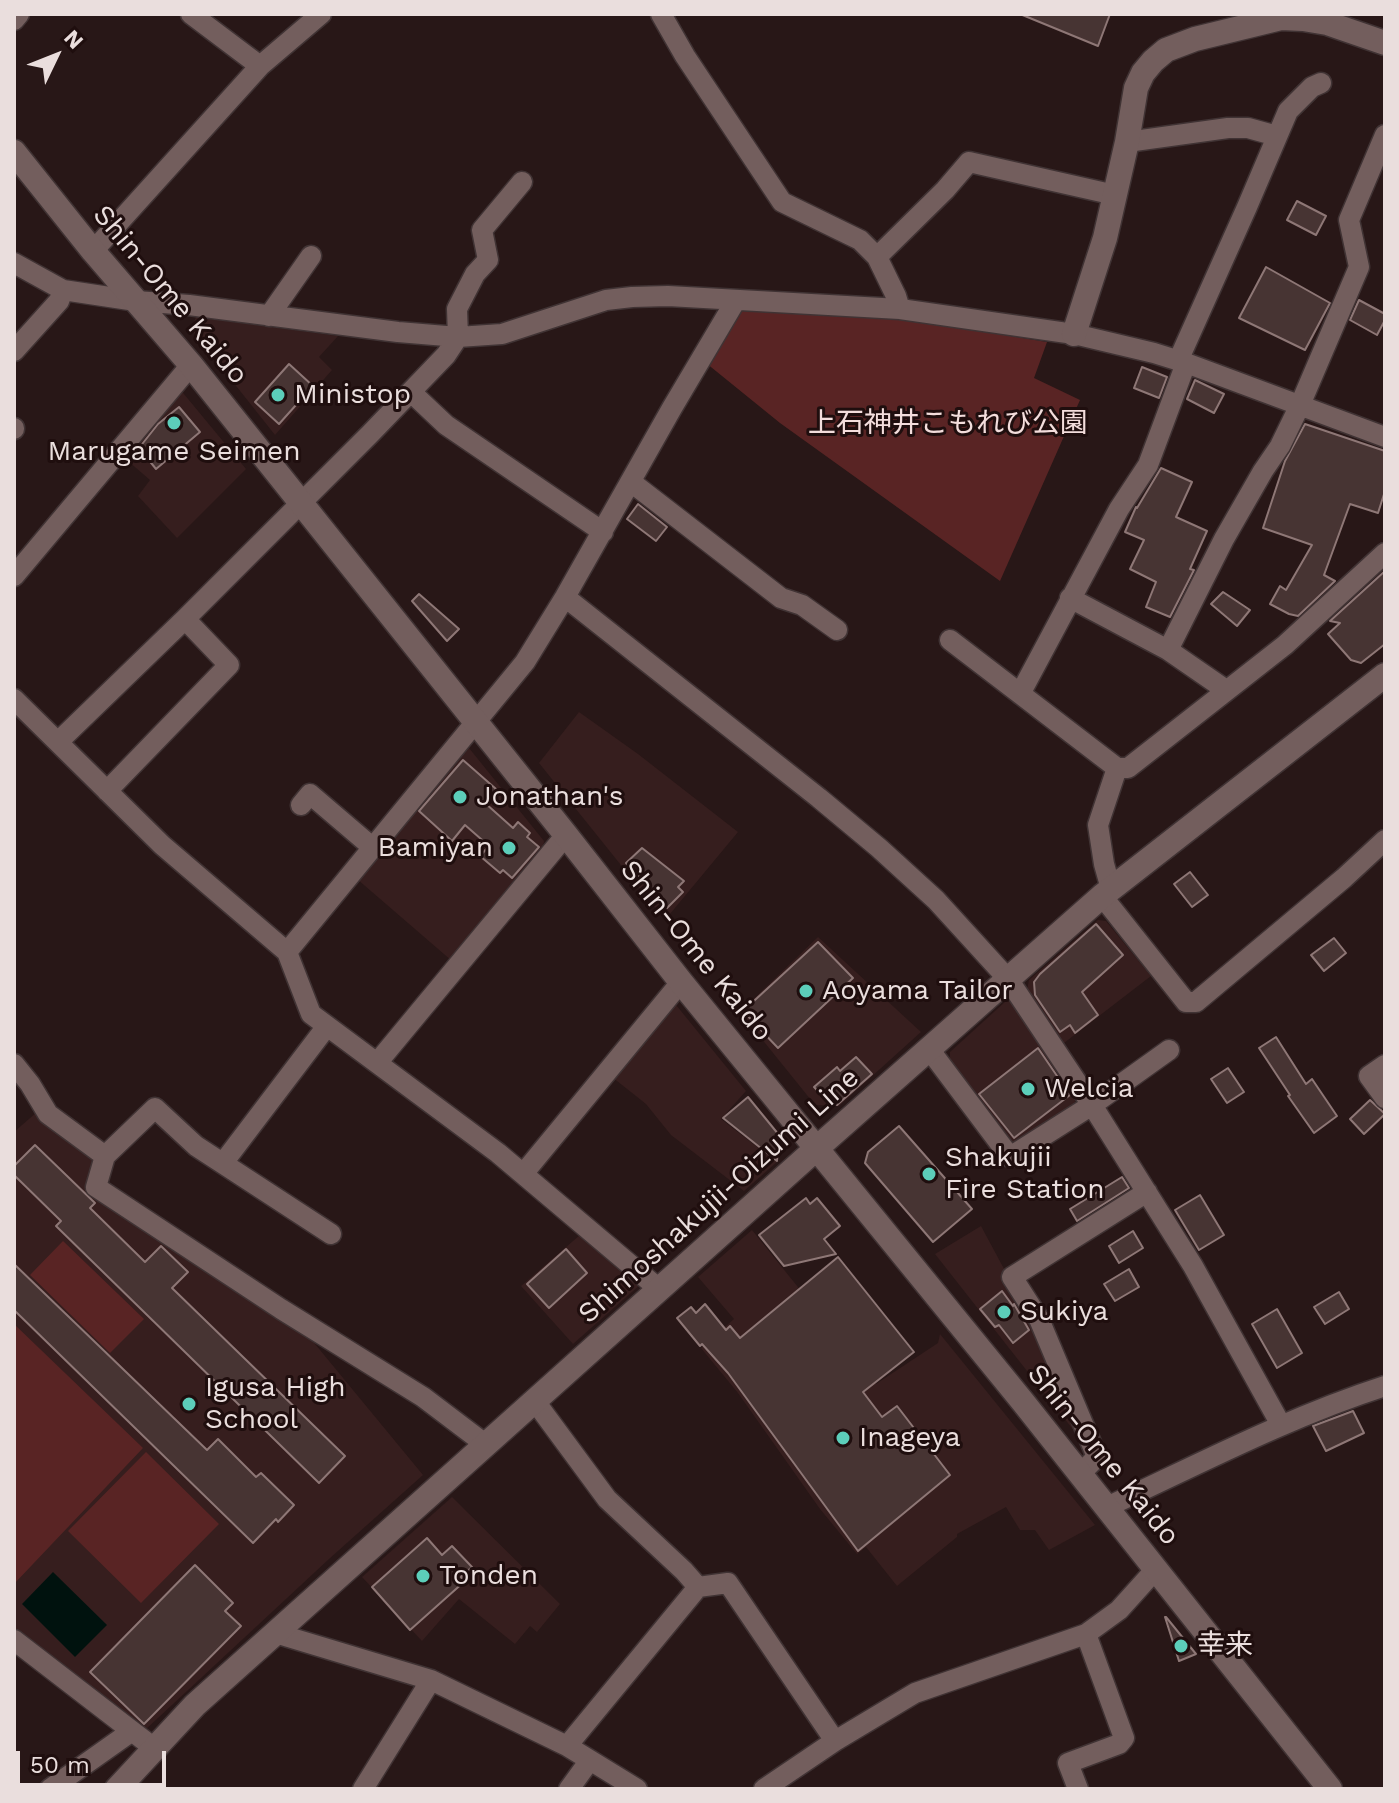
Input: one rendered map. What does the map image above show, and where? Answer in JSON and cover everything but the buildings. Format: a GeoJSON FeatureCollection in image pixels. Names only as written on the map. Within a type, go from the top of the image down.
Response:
{"type":"FeatureCollection","features":[{"type":"Feature","properties":{"kind":"main road"},"geometry":{"type":"LineString","coordinates":[[1074,334],[1105,238],[1136,88],[1153,61],[1166,50],[1195,39],[1263,21],[1292,18],[1327,23],[1385,43]]}},
{"type":"Feature","properties":{"kind":"main road","name":"Shin-Ome Kaido"},"geometry":{"type":"LineString","coordinates":[[14,152],[93,251],[191,365],[681,982],[1107,1507],[1330,1789]]}},
{"type":"Feature","properties":{"kind":"main road","name":"Shimoshakujii-Oizumi Line"},"geometry":{"type":"LineString","coordinates":[[117,1789],[195,1705],[1008,979],[1106,893],[1385,675]]}},
{"type":"Feature","properties":{"kind":"street"},"geometry":{"type":"LineString","coordinates":[[14,20],[19,14]]}},
{"type":"Feature","properties":{"kind":"street"},"geometry":{"type":"LineString","coordinates":[[191,14],[260,66]]}},
{"type":"Feature","properties":{"kind":"street"},"geometry":{"type":"LineString","coordinates":[[93,251],[260,66],[321,14]]}},
{"type":"Feature","properties":{"kind":"street"},"geometry":{"type":"LineString","coordinates":[[661,14],[685,56],[782,202],[860,240],[877,257],[900,309]]}},
{"type":"Feature","properties":{"kind":"street"},"geometry":{"type":"LineString","coordinates":[[1020,694],[1119,509],[1148,465],[1182,362],[1288,111],[1312,87],[1321,83]]}},
{"type":"Feature","properties":{"kind":"street"},"geometry":{"type":"LineString","coordinates":[[1127,142],[1228,128],[1248,128],[1277,136]]}},
{"type":"Feature","properties":{"kind":"street"},"geometry":{"type":"LineString","coordinates":[[1168,650],[1224,539],[1280,446],[1359,267],[1349,220],[1385,135]]}},
{"type":"Feature","properties":{"kind":"street"},"geometry":{"type":"LineString","coordinates":[[877,257],[969,162],[1115,195]]}},
{"type":"Feature","properties":{"kind":"street"},"geometry":{"type":"LineString","coordinates":[[59,741],[185,619],[446,355],[458,337],[457,309],[475,274],[488,260],[482,230],[522,182]]}},
{"type":"Feature","properties":{"kind":"street"},"geometry":{"type":"LineString","coordinates":[[269,316],[311,256]]}},
{"type":"Feature","properties":{"kind":"street"},"geometry":{"type":"LineString","coordinates":[[14,263],[63,290],[458,337],[502,334],[606,300],[632,297],[668,296],[900,309],[1074,334],[1182,362],[1385,437]]}},
{"type":"Feature","properties":{"kind":"street"},"geometry":{"type":"LineString","coordinates":[[14,351],[59,301],[63,290]]}},
{"type":"Feature","properties":{"kind":"street"},"geometry":{"type":"LineString","coordinates":[[287,952],[525,662],[736,300]]}},
{"type":"Feature","properties":{"kind":"street"},"geometry":{"type":"LineString","coordinates":[[14,576],[191,365]]}},
{"type":"Feature","properties":{"kind":"street"},"geometry":{"type":"LineString","coordinates":[[411,392],[446,425],[603,532]]}},
{"type":"Feature","properties":{"kind":"street"},"geometry":{"type":"LineString","coordinates":[[631,482],[781,598],[802,605],[837,630]]}},
{"type":"Feature","properties":{"kind":"street"},"geometry":{"type":"LineString","coordinates":[[950,640],[1117,768],[1128,768],[1285,645],[1385,553]]}},
{"type":"Feature","properties":{"kind":"street"},"geometry":{"type":"LineString","coordinates":[[565,597],[879,848],[936,900],[1008,979],[1193,1266],[1281,1425]]}},
{"type":"Feature","properties":{"kind":"street"},"geometry":{"type":"LineString","coordinates":[[1070,598],[1168,650],[1226,690]]}},
{"type":"Feature","properties":{"kind":"street"},"geometry":{"type":"LineString","coordinates":[[107,791],[229,665],[185,619]]}},
{"type":"Feature","properties":{"kind":"street"},"geometry":{"type":"LineString","coordinates":[[14,699],[162,845],[287,952],[311,1014],[523,1174],[659,1289]]}},
{"type":"Feature","properties":{"kind":"street"},"geometry":{"type":"LineString","coordinates":[[1117,768],[1098,825],[1106,893],[1186,1002],[1196,1002],[1385,840]]}},
{"type":"Feature","properties":{"kind":"street"},"geometry":{"type":"LineString","coordinates":[[301,805],[310,794],[372,847]]}},
{"type":"Feature","properties":{"kind":"street"},"geometry":{"type":"LineString","coordinates":[[377,1063],[566,835]]}},
{"type":"Feature","properties":{"kind":"street"},"geometry":{"type":"LineString","coordinates":[[523,1174],[681,982]]}},
{"type":"Feature","properties":{"kind":"street"},"geometry":{"type":"LineString","coordinates":[[223,1163],[327,1026]]}},
{"type":"Feature","properties":{"kind":"street"},"geometry":{"type":"LineString","coordinates":[[929,1049],[1010,1157],[1092,1105],[1169,1050]]}},
{"type":"Feature","properties":{"kind":"street"},"geometry":{"type":"LineString","coordinates":[[14,1064],[48,1114],[105,1156]]}},
{"type":"Feature","properties":{"kind":"street"},"geometry":{"type":"LineString","coordinates":[[1385,1065],[1369,1076],[1385,1098]]}},
{"type":"Feature","properties":{"kind":"street"},"geometry":{"type":"LineString","coordinates":[[331,1234],[196,1146],[155,1108],[105,1156],[96,1187],[281,1309],[423,1397],[485,1444]]}},
{"type":"Feature","properties":{"kind":"street"},"geometry":{"type":"LineString","coordinates":[[1080,1474],[1097,1457],[1039,1319],[1012,1277],[1147,1192]]}},
{"type":"Feature","properties":{"kind":"street"},"geometry":{"type":"LineString","coordinates":[[1107,1507],[1281,1425],[1385,1386]]}},
{"type":"Feature","properties":{"kind":"street"},"geometry":{"type":"LineString","coordinates":[[534,1400],[607,1499],[698,1587]]}},
{"type":"Feature","properties":{"kind":"street"},"geometry":{"type":"LineString","coordinates":[[764,1789],[835,1741],[915,1693],[1086,1634],[1119,1610],[1156,1569]]}},
{"type":"Feature","properties":{"kind":"street"},"geometry":{"type":"LineString","coordinates":[[567,1746],[698,1587],[728,1583],[835,1741]]}},
{"type":"Feature","properties":{"kind":"street"},"geometry":{"type":"LineString","coordinates":[[275,1633],[431,1680],[567,1746],[637,1789]]}},
{"type":"Feature","properties":{"kind":"street"},"geometry":{"type":"LineString","coordinates":[[1078,1789],[1068,1763],[1119,1744],[1124,1738],[1086,1634]]}},
{"type":"Feature","properties":{"kind":"street"},"geometry":{"type":"LineString","coordinates":[[14,1640],[154,1748]]}},
{"type":"Feature","properties":{"kind":"street"},"geometry":{"type":"LineString","coordinates":[[363,1789],[431,1680]]}},
{"type":"Feature","properties":{"kind":"street"},"geometry":{"type":"LineString","coordinates":[[50,1789],[132,1731]]}},
{"type":"Feature","properties":{"kind":"street"},"geometry":{"type":"LineString","coordinates":[[569,1789],[590,1760]]}},
{"type":"Feature","properties":{"kind":"shaded area"},"geometry":{"type":"Polygon","coordinates":[[[196,317],[338,336],[319,357],[332,370],[275,435],[191,329],[196,317]]]}},
{"type":"Feature","properties":{"kind":"shaded area"},"geometry":{"type":"Polygon","coordinates":[[[179,388],[246,469],[177,538],[138,496],[150,480],[121,455],[179,388]]]}},
{"type":"Feature","properties":{"kind":"shaded area"},"geometry":{"type":"Polygon","coordinates":[[[579,712],[738,832],[665,920],[539,763],[579,712]]]}},
{"type":"Feature","properties":{"kind":"shaded area"},"geometry":{"type":"Polygon","coordinates":[[[469,748],[544,841],[543,849],[452,961],[357,879],[469,748]]]}},
{"type":"Feature","properties":{"kind":"shaded area"},"geometry":{"type":"Polygon","coordinates":[[[1098,920],[1106,921],[1151,976],[1064,1043],[1027,990],[1029,980],[1098,920]]]}},
{"type":"Feature","properties":{"kind":"shaded area"},"geometry":{"type":"Polygon","coordinates":[[[818,937],[921,1032],[839,1106],[815,1105],[740,1012],[818,937]]]}},
{"type":"Feature","properties":{"kind":"shaded area"},"geometry":{"type":"Polygon","coordinates":[[[672,1000],[746,1091],[721,1119],[777,1162],[744,1191],[671,1135],[646,1104],[612,1077],[672,1000]]]}},
{"type":"Feature","properties":{"kind":"shaded area"},"geometry":{"type":"Polygon","coordinates":[[[1006,1001],[1015,1003],[1077,1092],[1073,1110],[1021,1142],[1012,1141],[950,1060],[950,1052],[1006,1001]]]}},
{"type":"Feature","properties":{"kind":"shaded area","name":"Igusa High School"},"geometry":{"type":"Polygon","coordinates":[[[37,1112],[99,1161],[90,1187],[306,1333],[423,1475],[144,1731],[14,1630],[14,1132],[37,1112]]]}},
{"type":"Feature","properties":{"kind":"shaded area"},"geometry":{"type":"Polygon","coordinates":[[[981,1226],[1032,1321],[1086,1446],[935,1254],[981,1226]]]}},
{"type":"Feature","properties":{"kind":"shaded area"},"geometry":{"type":"Polygon","coordinates":[[[752,1230],[876,1384],[938,1343],[940,1334],[1095,1525],[1049,1550],[1035,1530],[1020,1530],[1006,1507],[957,1534],[897,1586],[866,1547],[857,1554],[701,1348],[734,1319],[698,1277],[752,1230]]]}},
{"type":"Feature","properties":{"kind":"shaded area"},"geometry":{"type":"Polygon","coordinates":[[[580,1235],[641,1284],[573,1344],[521,1286],[580,1235]]]}},
{"type":"Feature","properties":{"kind":"shaded area"},"geometry":{"type":"Polygon","coordinates":[[[452,1497],[560,1604],[537,1632],[530,1626],[515,1644],[459,1599],[422,1641],[362,1577],[452,1497]]]}},
{"type":"Feature","properties":{"kind":"shaded area"},"geometry":{"type":"Polygon","coordinates":[[[53,1572],[107,1625],[75,1657],[22,1604],[53,1572]]]}},
{"type":"Feature","properties":{"kind":"green space","name":"上石神井こもれび公園"},"geometry":{"type":"Polygon","coordinates":[[[742,308],[895,317],[1047,342],[1034,378],[1080,400],[1000,581],[780,423],[706,363],[742,308]]]}},
{"type":"Feature","properties":{"kind":"green space"},"geometry":{"type":"Polygon","coordinates":[[[63,1241],[144,1319],[110,1353],[30,1275],[63,1241]]]}},
{"type":"Feature","properties":{"kind":"green space"},"geometry":{"type":"Polygon","coordinates":[[[14,1324],[143,1448],[14,1584],[14,1324]]]}},
{"type":"Feature","properties":{"kind":"green space"},"geometry":{"type":"Polygon","coordinates":[[[146,1452],[219,1524],[141,1603],[68,1531],[146,1452]]]}},
{"type":"Feature","properties":{"kind":"place","name":"Ministop"},"geometry":{"type":"Point","coordinates":[278,395]}},
{"type":"Feature","properties":{"kind":"place","name":"Marugame Seimen"},"geometry":{"type":"Point","coordinates":[174,423]}},
{"type":"Feature","properties":{"kind":"place","name":"Jonathan's"},"geometry":{"type":"Point","coordinates":[460,797]}},
{"type":"Feature","properties":{"kind":"place","name":"Bamiyan"},"geometry":{"type":"Point","coordinates":[509,848]}},
{"type":"Feature","properties":{"kind":"place","name":"Aoyama Tailor"},"geometry":{"type":"Point","coordinates":[806,991]}},
{"type":"Feature","properties":{"kind":"place","name":"Welcia"},"geometry":{"type":"Point","coordinates":[1028,1089]}},
{"type":"Feature","properties":{"kind":"place","name":"Shakujii Fire Station"},"geometry":{"type":"Point","coordinates":[929,1174]}},
{"type":"Feature","properties":{"kind":"place","name":"Sukiya"},"geometry":{"type":"Point","coordinates":[1004,1312]}},
{"type":"Feature","properties":{"kind":"place","name":"Igusa High School"},"geometry":{"type":"Point","coordinates":[189,1404]}},
{"type":"Feature","properties":{"kind":"place","name":"Inageya"},"geometry":{"type":"Point","coordinates":[843,1438]}},
{"type":"Feature","properties":{"kind":"place","name":"Tonden"},"geometry":{"type":"Point","coordinates":[423,1576]}},
{"type":"Feature","properties":{"kind":"place","name":"幸来"},"geometry":{"type":"Point","coordinates":[1181,1646]}}]}
